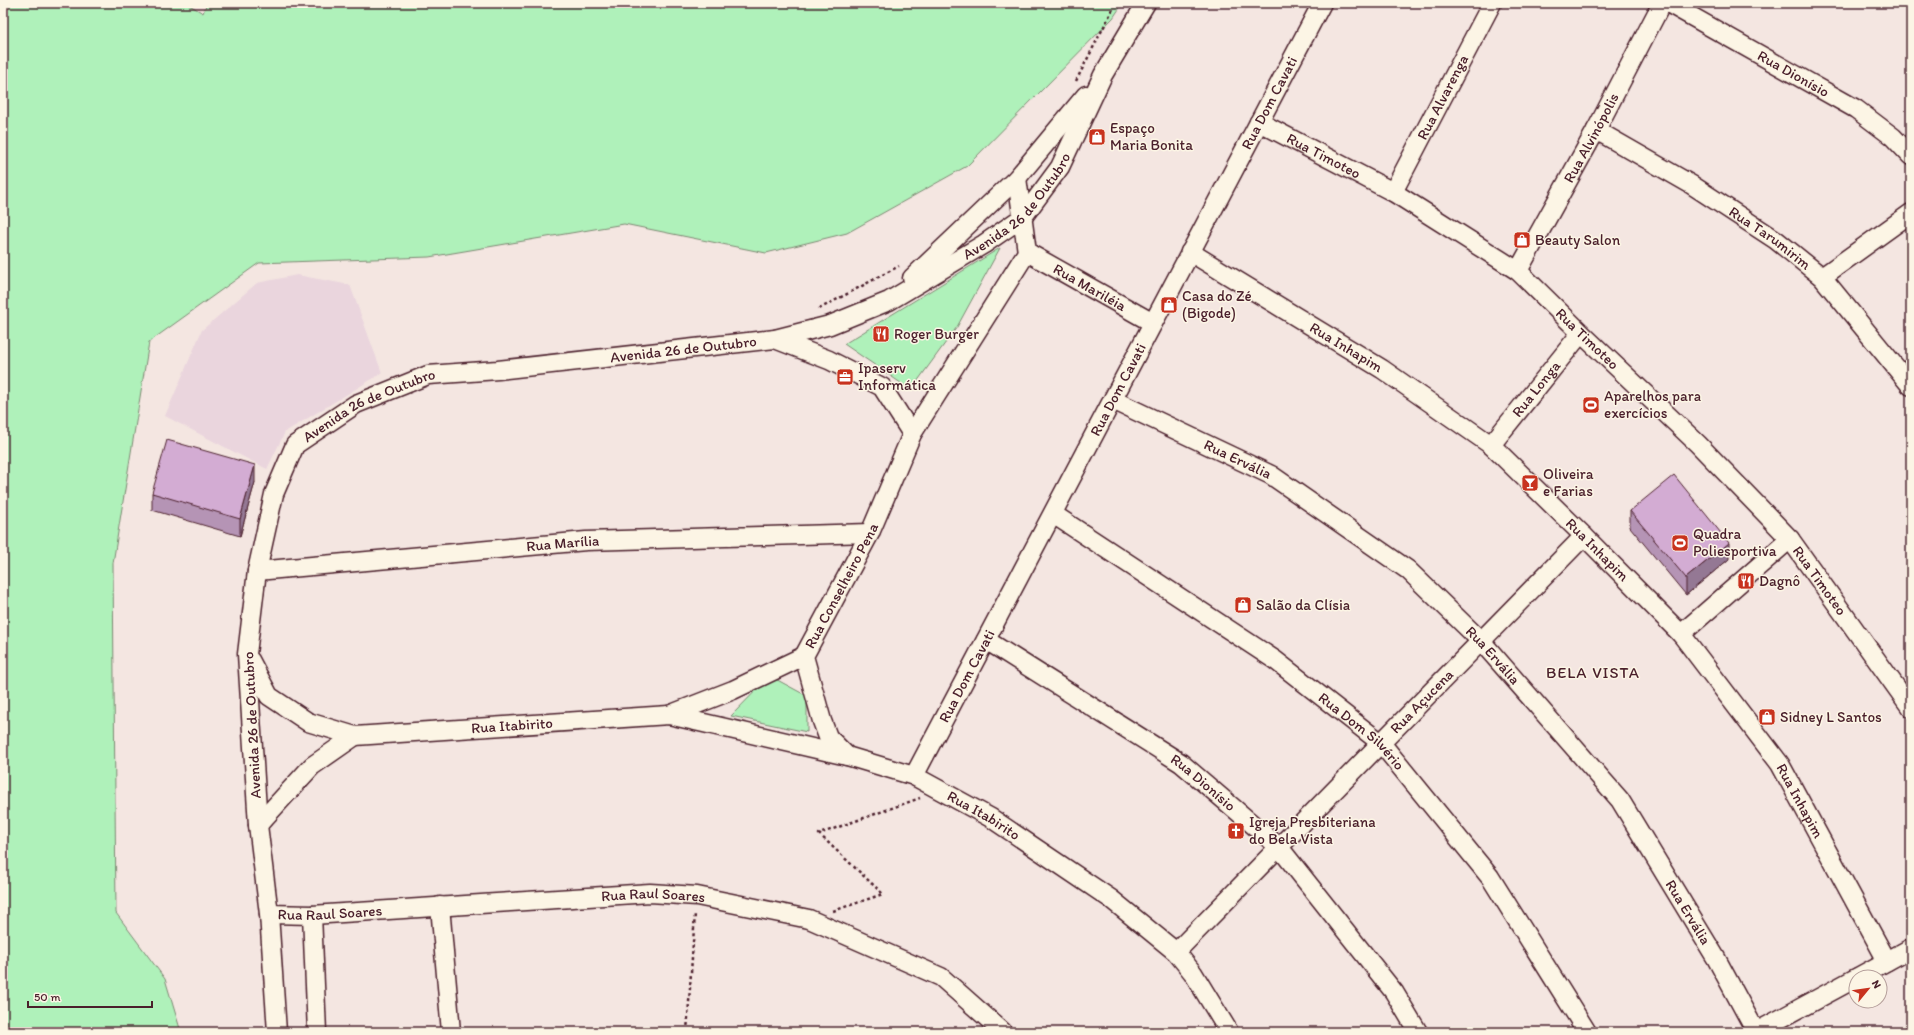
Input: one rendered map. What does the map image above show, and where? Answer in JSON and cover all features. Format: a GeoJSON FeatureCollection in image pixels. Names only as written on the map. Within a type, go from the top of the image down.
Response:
{"type":"FeatureCollection","features":[{"type":"Feature","properties":{"kind":"street","name":"Avenida 26 de Outubro"},"geometry":{"type":"LineString","coordinates":[[277,1032],[269,914],[258,825],[246,654],[257,571],[274,494],[295,445],[356,404],[428,374],[506,369],[775,339],[830,325],[889,301],[984,244],[1023,217],[1060,167],[1103,75],[1146,3]]}},
{"type":"Feature","properties":{"kind":"street","name":"Rua Dom Cavati"},"geometry":{"type":"LineString","coordinates":[[914,776],[1322,3]]}},
{"type":"Feature","properties":{"kind":"street","name":"Rua Alvarenga"},"geometry":{"type":"LineString","coordinates":[[1393,192],[1492,3]]}},
{"type":"Feature","properties":{"kind":"street","name":"Rua Alvinópolis"},"geometry":{"type":"LineString","coordinates":[[1518,271],[1596,130],[1662,3]]}},
{"type":"Feature","properties":{"kind":"street","name":"Rua Dionísio"},"geometry":{"type":"LineString","coordinates":[[1668,3],[1856,109],[1894,137],[1911,156]]}},
{"type":"Feature","properties":{"kind":"street","name":"Avenida 26 de Outubro"},"geometry":{"type":"LineString","coordinates":[[889,301],[1018,178],[1103,75]]}},
{"type":"Feature","properties":{"kind":"street","name":"Rua Timoteo"},"geometry":{"type":"LineString","coordinates":[[1259,122],[1393,192],[1518,271],[1698,444],[1790,539],[1911,708]]}},
{"type":"Feature","properties":{"kind":"street","name":"Rua Tarumirim"},"geometry":{"type":"LineString","coordinates":[[1596,130],[1698,189],[1776,240],[1822,277],[1911,386]]}},
{"type":"Feature","properties":{"kind":"street"},"geometry":{"type":"LineString","coordinates":[[1018,178],[1027,252]]}},
{"type":"Feature","properties":{"kind":"street"},"geometry":{"type":"LineString","coordinates":[[1822,277],[1911,213]]}},
{"type":"Feature","properties":{"kind":"street","name":"Rua Mariléia"},"geometry":{"type":"LineString","coordinates":[[1027,252],[1153,323]]}},
{"type":"Feature","properties":{"kind":"street","name":"Rua Conselheiro Pena"},"geometry":{"type":"LineString","coordinates":[[848,756],[828,737],[822,721],[804,656],[870,533],[912,434],[1027,252]]}},
{"type":"Feature","properties":{"kind":"street","name":"Rua Inhapim"},"geometry":{"type":"LineString","coordinates":[[1190,252],[1382,368],[1491,445],[1681,634],[1780,764],[1887,961]]}},
{"type":"Feature","properties":{"kind":"street","name":"Rua Longa"},"geometry":{"type":"LineString","coordinates":[[1491,445],[1581,333]]}},
{"type":"Feature","properties":{"kind":"street"},"geometry":{"type":"LineString","coordinates":[[775,339],[829,360],[882,387],[912,434]]}},
{"type":"Feature","properties":{"kind":"street","name":"Rua Ervália"},"geometry":{"type":"LineString","coordinates":[[1113,400],[1271,475],[1408,570],[1481,641],[1620,800],[1716,958],[1756,1032]]}},
{"type":"Feature","properties":{"kind":"street","name":"Rua Dom Silvério"},"geometry":{"type":"LineString","coordinates":[[1053,514],[1275,660],[1381,743],[1490,877],[1587,1032]]}},
{"type":"Feature","properties":{"kind":"street","name":"Rua Marília"},"geometry":{"type":"LineString","coordinates":[[257,571],[586,541],[870,533]]}},
{"type":"Feature","properties":{"kind":"street","name":"Rua Açucena"},"geometry":{"type":"LineString","coordinates":[[1176,952],[1584,536]]}},
{"type":"Feature","properties":{"kind":"street"},"geometry":{"type":"LineString","coordinates":[[1681,634],[1790,539]]}},
{"type":"Feature","properties":{"kind":"street","name":"Rua Dionísio"},"geometry":{"type":"LineString","coordinates":[[986,640],[1180,763],[1279,847],[1394,992],[1418,1032]]}},
{"type":"Feature","properties":{"kind":"street","name":"Rua Itabirito"},"geometry":{"type":"LineString","coordinates":[[246,654],[269,696],[308,722],[355,736],[669,715],[848,756],[914,776],[991,818],[1111,899],[1176,952],[1193,973],[1229,1032]]}},
{"type":"Feature","properties":{"kind":"street","name":"Rua Itabirito"},"geometry":{"type":"LineString","coordinates":[[669,715],[733,690],[804,656]]}},
{"type":"Feature","properties":{"kind":"street"},"geometry":{"type":"LineString","coordinates":[[258,825],[312,766],[355,736]]}},
{"type":"Feature","properties":{"kind":"street","name":"Rua Raul Soares"},"geometry":{"type":"LineString","coordinates":[[269,914],[312,915],[650,893],[697,896],[809,919],[941,977],[1003,1032]]}},
{"type":"Feature","properties":{"kind":"street"},"geometry":{"type":"LineString","coordinates":[[440,906],[451,1032]]}},
{"type":"Feature","properties":{"kind":"street"},"geometry":{"type":"LineString","coordinates":[[312,915],[317,1032]]}},
{"type":"Feature","properties":{"kind":"street"},"geometry":{"type":"LineString","coordinates":[[1873,969],[1911,948]]}},
{"type":"Feature","properties":{"kind":"street"},"geometry":{"type":"LineString","coordinates":[[1756,1032],[1848,983]]}},
{"type":"Feature","properties":{"kind":"path"},"geometry":{"type":"LineString","coordinates":[[1072,88],[1116,3]]}},
{"type":"Feature","properties":{"kind":"path"},"geometry":{"type":"LineString","coordinates":[[812,312],[902,265]]}},
{"type":"Feature","properties":{"kind":"path"},"geometry":{"type":"LineString","coordinates":[[809,919],[883,894],[818,834],[940,791]]}},
{"type":"Feature","properties":{"kind":"path"},"geometry":{"type":"LineString","coordinates":[[911,795],[924,802]]}},
{"type":"Feature","properties":{"kind":"path"},"geometry":{"type":"LineString","coordinates":[[687,1032],[697,896]]}},
{"type":"Feature","properties":{"kind":"shaded area"},"geometry":{"type":"Polygon","coordinates":[[[297,275],[350,285],[382,373],[285,432],[267,469],[165,416],[202,330],[257,283],[297,275]]]}},
{"type":"Feature","properties":{"kind":"green space"},"geometry":{"type":"Polygon","coordinates":[[[3,3],[186,3],[203,13],[207,3],[1123,3],[1113,18],[967,166],[847,233],[766,253],[624,224],[429,257],[259,263],[149,342],[113,563],[116,913],[165,979],[181,1032],[3,1032],[3,3]]]}},
{"type":"Feature","properties":{"kind":"green space"},"geometry":{"type":"Polygon","coordinates":[[[1000,248],[957,327],[911,390],[844,344],[1000,248]]]}},
{"type":"Feature","properties":{"kind":"green space"},"geometry":{"type":"Polygon","coordinates":[[[770,676],[807,696],[807,732],[731,716],[770,676]]]}},
{"type":"Feature","properties":{"kind":"building"},"geometry":{"type":"Polygon","coordinates":[[[167,440],[255,465],[240,519],[152,493],[167,440]]]}},
{"type":"Feature","properties":{"kind":"building","name":"Quadra Poliesportiva"},"geometry":{"type":"Polygon","coordinates":[[[1674,475],[1729,543],[1686,578],[1630,511],[1674,475]]]}},
{"type":"Feature","properties":{"kind":"place","name":"Espaço Maria Bonita"},"geometry":{"type":"Point","coordinates":[1097,137]}},
{"type":"Feature","properties":{"kind":"place","name":"Beauty Salon"},"geometry":{"type":"Point","coordinates":[1522,240]}},
{"type":"Feature","properties":{"kind":"place","name":"Casa do Zé (Bigode)"},"geometry":{"type":"Point","coordinates":[1169,305]}},
{"type":"Feature","properties":{"kind":"place","name":"Roger Burger"},"geometry":{"type":"Point","coordinates":[881,334]}},
{"type":"Feature","properties":{"kind":"place","name":"Ipaserv Informática"},"geometry":{"type":"Point","coordinates":[845,377]}},
{"type":"Feature","properties":{"kind":"place","name":"Aparelhos para exercícios"},"geometry":{"type":"Point","coordinates":[1591,405]}},
{"type":"Feature","properties":{"kind":"place","name":"Oliveira e Farias"},"geometry":{"type":"Point","coordinates":[1530,483]}},
{"type":"Feature","properties":{"kind":"place","name":"Quadra Poliesportiva"},"geometry":{"type":"Point","coordinates":[1680,543]}},
{"type":"Feature","properties":{"kind":"place","name":"Dagnô"},"geometry":{"type":"Point","coordinates":[1746,581]}},
{"type":"Feature","properties":{"kind":"place","name":"Salão da Clísia"},"geometry":{"type":"Point","coordinates":[1243,605]}},
{"type":"Feature","properties":{"kind":"place","name":"Sidney L Santos"},"geometry":{"type":"Point","coordinates":[1767,717]}},
{"type":"Feature","properties":{"kind":"place","name":"Igreja Presbiteriana do Bela Vista"},"geometry":{"type":"Point","coordinates":[1236,831]}},
{"type":"Feature","properties":{"kind":"district","name":"BELA VISTA"},"geometry":{"type":"Point","coordinates":[1593,672]}}]}
